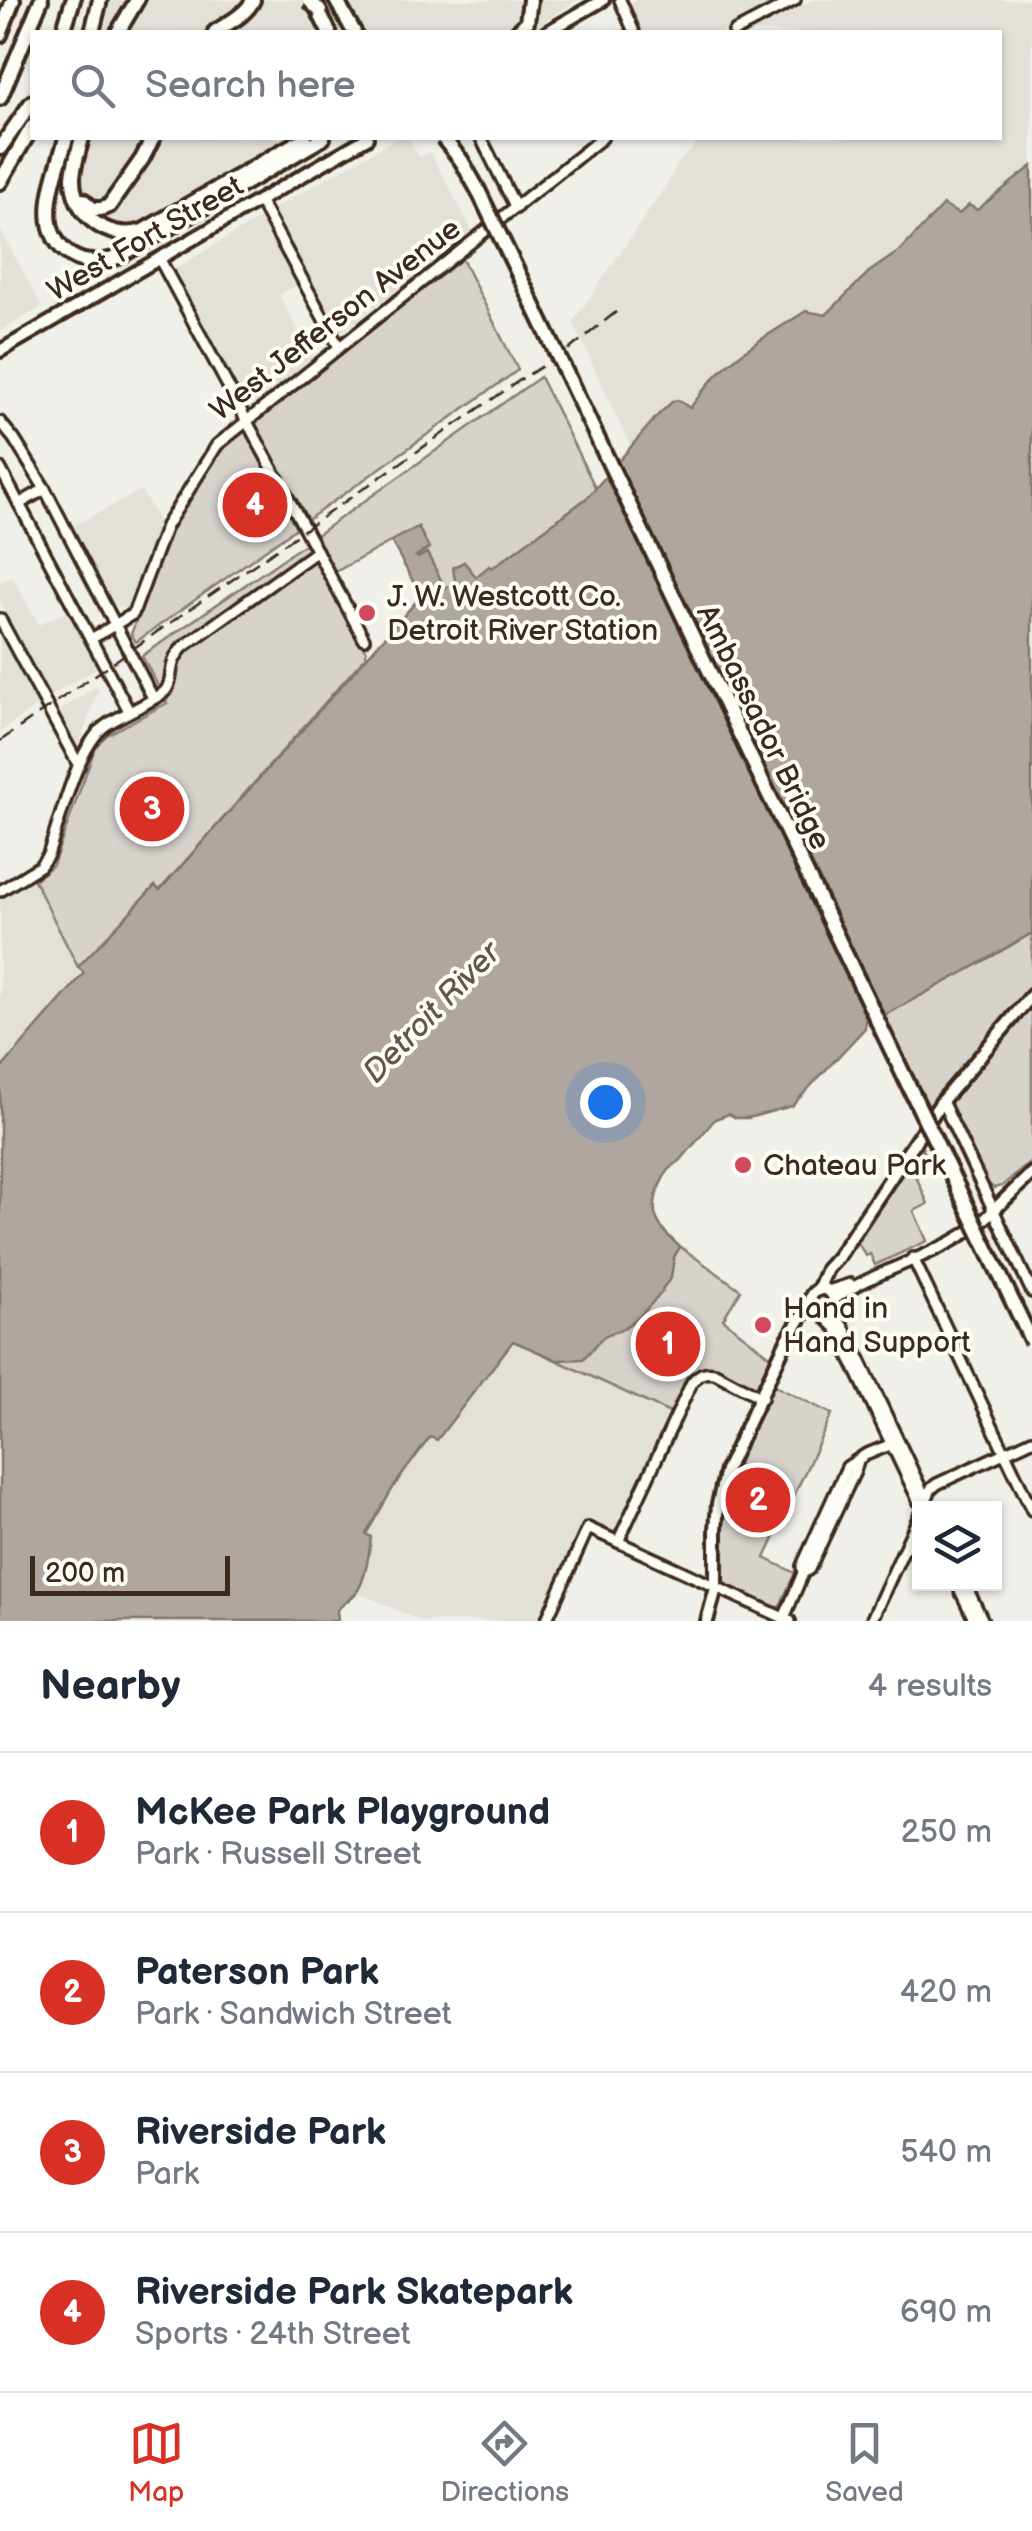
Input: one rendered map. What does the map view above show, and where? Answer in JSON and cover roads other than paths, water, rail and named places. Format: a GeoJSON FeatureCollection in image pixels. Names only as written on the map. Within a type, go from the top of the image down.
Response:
{"type":"FeatureCollection","features":[{"type":"Feature","properties":{"kind":"highway"},"geometry":{"type":"LineString","coordinates":[[0,34],[10,0]]}},
{"type":"Feature","properties":{"kind":"highway"},"geometry":{"type":"LineString","coordinates":[[3,92],[33,0]]}},
{"type":"Feature","properties":{"kind":"highway"},"geometry":{"type":"LineString","coordinates":[[3,92],[41,0]]}},
{"type":"Feature","properties":{"kind":"highway"},"geometry":{"type":"LineString","coordinates":[[67,30],[75,0]]}},
{"type":"Feature","properties":{"kind":"highway"},"geometry":{"type":"LineString","coordinates":[[92,30],[100,0]]}},
{"type":"Feature","properties":{"kind":"highway"},"geometry":{"type":"LineString","coordinates":[[111,30],[128,0]]}},
{"type":"Feature","properties":{"kind":"highway"},"geometry":{"type":"LineString","coordinates":[[119,30],[137,0]]}},
{"type":"Feature","properties":{"kind":"highway"},"geometry":{"type":"LineString","coordinates":[[218,30],[239,16],[252,0]]}},
{"type":"Feature","properties":{"kind":"highway"},"geometry":{"type":"LineString","coordinates":[[336,0],[353,30]]}},
{"type":"Feature","properties":{"kind":"highway"},"geometry":{"type":"LineString","coordinates":[[519,30],[527,22],[530,0]]}},
{"type":"Feature","properties":{"kind":"highway"},"geometry":{"type":"LineString","coordinates":[[314,3],[331,30]]}},
{"type":"Feature","properties":{"kind":"highway"},"geometry":{"type":"LineString","coordinates":[[0,148],[30,105]]}},
{"type":"Feature","properties":{"kind":"highway"},"geometry":{"type":"LineString","coordinates":[[0,182],[30,130]]}},
{"type":"Feature","properties":{"kind":"highway"},"geometry":{"type":"LineString","coordinates":[[65,140],[49,204],[50,226],[68,252],[84,261],[100,262],[118,257],[320,140]]}},
{"type":"Feature","properties":{"kind":"highway"},"geometry":{"type":"LineString","coordinates":[[82,140],[73,176],[79,205],[98,225],[127,234],[143,231],[302,140]]}},
{"type":"Feature","properties":{"kind":"highway"},"geometry":{"type":"LineString","coordinates":[[90,140],[80,185],[86,204],[98,210],[111,204],[152,140]]}},
{"type":"Feature","properties":{"kind":"highway","name":"Ambassador Bridge"},"geometry":{"type":"LineString","coordinates":[[445,140],[478,190],[1032,1342]]}},
{"type":"Feature","properties":{"kind":"main road"},"geometry":{"type":"LineString","coordinates":[[551,30],[603,0]]}},
{"type":"Feature","properties":{"kind":"main road","name":"West Fort Street"},"geometry":{"type":"LineString","coordinates":[[0,351],[364,140]]}},
{"type":"Feature","properties":{"kind":"main road"},"geometry":{"type":"LineString","coordinates":[[786,1342],[806,1321],[829,1311],[828,1279],[834,1264],[942,1102],[1031,997]]}},
{"type":"Feature","properties":{"kind":"main road"},"geometry":{"type":"LineString","coordinates":[[994,1210],[1032,1172]]}},
{"type":"Feature","properties":{"kind":"main road"},"geometry":{"type":"LineString","coordinates":[[708,1621],[716,1588],[716,1529],[722,1486],[739,1440],[786,1342],[812,1296],[828,1296]]}},
{"type":"Feature","properties":{"kind":"main road"},"geometry":{"type":"LineString","coordinates":[[810,1302],[821,1313]]}},
{"type":"Feature","properties":{"kind":"street"},"geometry":{"type":"LineString","coordinates":[[620,0],[633,30]]}},
{"type":"Feature","properties":{"kind":"street"},"geometry":{"type":"LineString","coordinates":[[738,30],[796,0]]}},
{"type":"Feature","properties":{"kind":"street"},"geometry":{"type":"LineString","coordinates":[[481,140],[516,208]]}},
{"type":"Feature","properties":{"kind":"street","name":"West Jefferson Avenue"},"geometry":{"type":"LineString","coordinates":[[116,625],[133,614],[166,526],[217,445],[600,140]]}},
{"type":"Feature","properties":{"kind":"street"},"geometry":{"type":"LineString","coordinates":[[259,200],[339,347]]}},
{"type":"Feature","properties":{"kind":"street"},"geometry":{"type":"LineString","coordinates":[[159,258],[364,639]]}},
{"type":"Feature","properties":{"kind":"street"},"geometry":{"type":"LineString","coordinates":[[0,422],[45,489],[153,698]]}},
{"type":"Feature","properties":{"kind":"street"},"geometry":{"type":"LineString","coordinates":[[0,468],[129,711]]}},
{"type":"Feature","properties":{"kind":"street"},"geometry":{"type":"LineString","coordinates":[[19,504],[45,489]]}},
{"type":"Feature","properties":{"kind":"street"},"geometry":{"type":"LineString","coordinates":[[1,888],[40,866],[48,855],[85,750],[97,732],[168,688],[172,662],[183,646],[317,551]]}},
{"type":"Feature","properties":{"kind":"street"},"geometry":{"type":"LineString","coordinates":[[0,619],[79,766]]}},
{"type":"Feature","properties":{"kind":"street"},"geometry":{"type":"LineString","coordinates":[[90,638],[116,625]]}},
{"type":"Feature","properties":{"kind":"street"},"geometry":{"type":"LineString","coordinates":[[942,1102],[1032,1292]]}},
{"type":"Feature","properties":{"kind":"street"},"geometry":{"type":"LineString","coordinates":[[921,1501],[828,1296],[971,1230],[994,1210]]}},
{"type":"Feature","properties":{"kind":"street"},"geometry":{"type":"LineString","coordinates":[[914,1258],[1032,1510]]}},
{"type":"Feature","properties":{"kind":"street"},"geometry":{"type":"LineString","coordinates":[[821,1313],[836,1328],[895,1443]]}},
{"type":"Feature","properties":{"kind":"street"},"geometry":{"type":"LineString","coordinates":[[618,1542],[692,1382],[702,1373],[715,1373],[762,1398]]}},
{"type":"Feature","properties":{"kind":"street"},"geometry":{"type":"LineString","coordinates":[[926,1501],[936,1484],[1032,1440]]}},
{"type":"Feature","properties":{"kind":"street"},"geometry":{"type":"LineString","coordinates":[[546,1621],[588,1528],[788,1620],[802,1566],[848,1466],[895,1443]]}},
{"type":"Feature","properties":{"kind":"street"},"geometry":{"type":"LineString","coordinates":[[870,1621],[912,1533]]}},
{"type":"Feature","properties":{"kind":"street"},"geometry":{"type":"LineString","coordinates":[[960,1591],[975,1621]]}},
{"type":"Feature","properties":{"kind":"street"},"geometry":{"type":"LineString","coordinates":[[968,1591],[983,1621]]}},
{"type":"Feature","properties":{"kind":"water","name":"Detroit River"},"geometry":{"type":"Polygon","coordinates":[[[1032,166],[1032,933],[879,1018],[865,1021],[865,1028],[792,1106],[748,1118],[729,1114],[715,1119],[669,1170],[658,1191],[655,1213],[665,1232],[680,1247],[663,1291],[640,1316],[604,1336],[583,1359],[557,1360],[513,1341],[437,1440],[430,1437],[394,1486],[366,1534],[371,1537],[364,1574],[356,1593],[337,1610],[338,1621],[0,1621],[0,1070],[84,973],[78,967],[155,886],[160,890],[421,596],[391,541],[418,527],[429,548],[416,556],[427,553],[442,582],[436,588],[439,594],[455,581],[453,567],[464,562],[476,577],[489,566],[492,568],[587,498],[673,401],[690,408],[725,367],[758,341],[806,311],[826,315],[869,272],[901,250],[943,205],[959,214],[969,205],[977,210],[1032,166]]]}},
{"type":"Feature","properties":{"kind":"railway"},"geometry":{"type":"LineString","coordinates":[[0,741],[571,348],[621,308]]}},
{"type":"Feature","properties":{"kind":"place","name":"Riverside Park Skatepark"},"geometry":{"type":"Point","coordinates":[255,505]}},
{"type":"Feature","properties":{"kind":"place","name":"J. W. Westcott Co. Detroit River Station"},"geometry":{"type":"Point","coordinates":[367,613]}},
{"type":"Feature","properties":{"kind":"place","name":"Riverside Park"},"geometry":{"type":"Point","coordinates":[152,809]}},
{"type":"Feature","properties":{"kind":"place","name":"Chateau Park"},"geometry":{"type":"Point","coordinates":[743,1165]}},
{"type":"Feature","properties":{"kind":"place","name":"Hand in Hand Support"},"geometry":{"type":"Point","coordinates":[763,1325]}},
{"type":"Feature","properties":{"kind":"place","name":"McKee Park Playground"},"geometry":{"type":"Point","coordinates":[668,1344]}},
{"type":"Feature","properties":{"kind":"place","name":"Paterson Park"},"geometry":{"type":"Point","coordinates":[758,1500]}}]}
